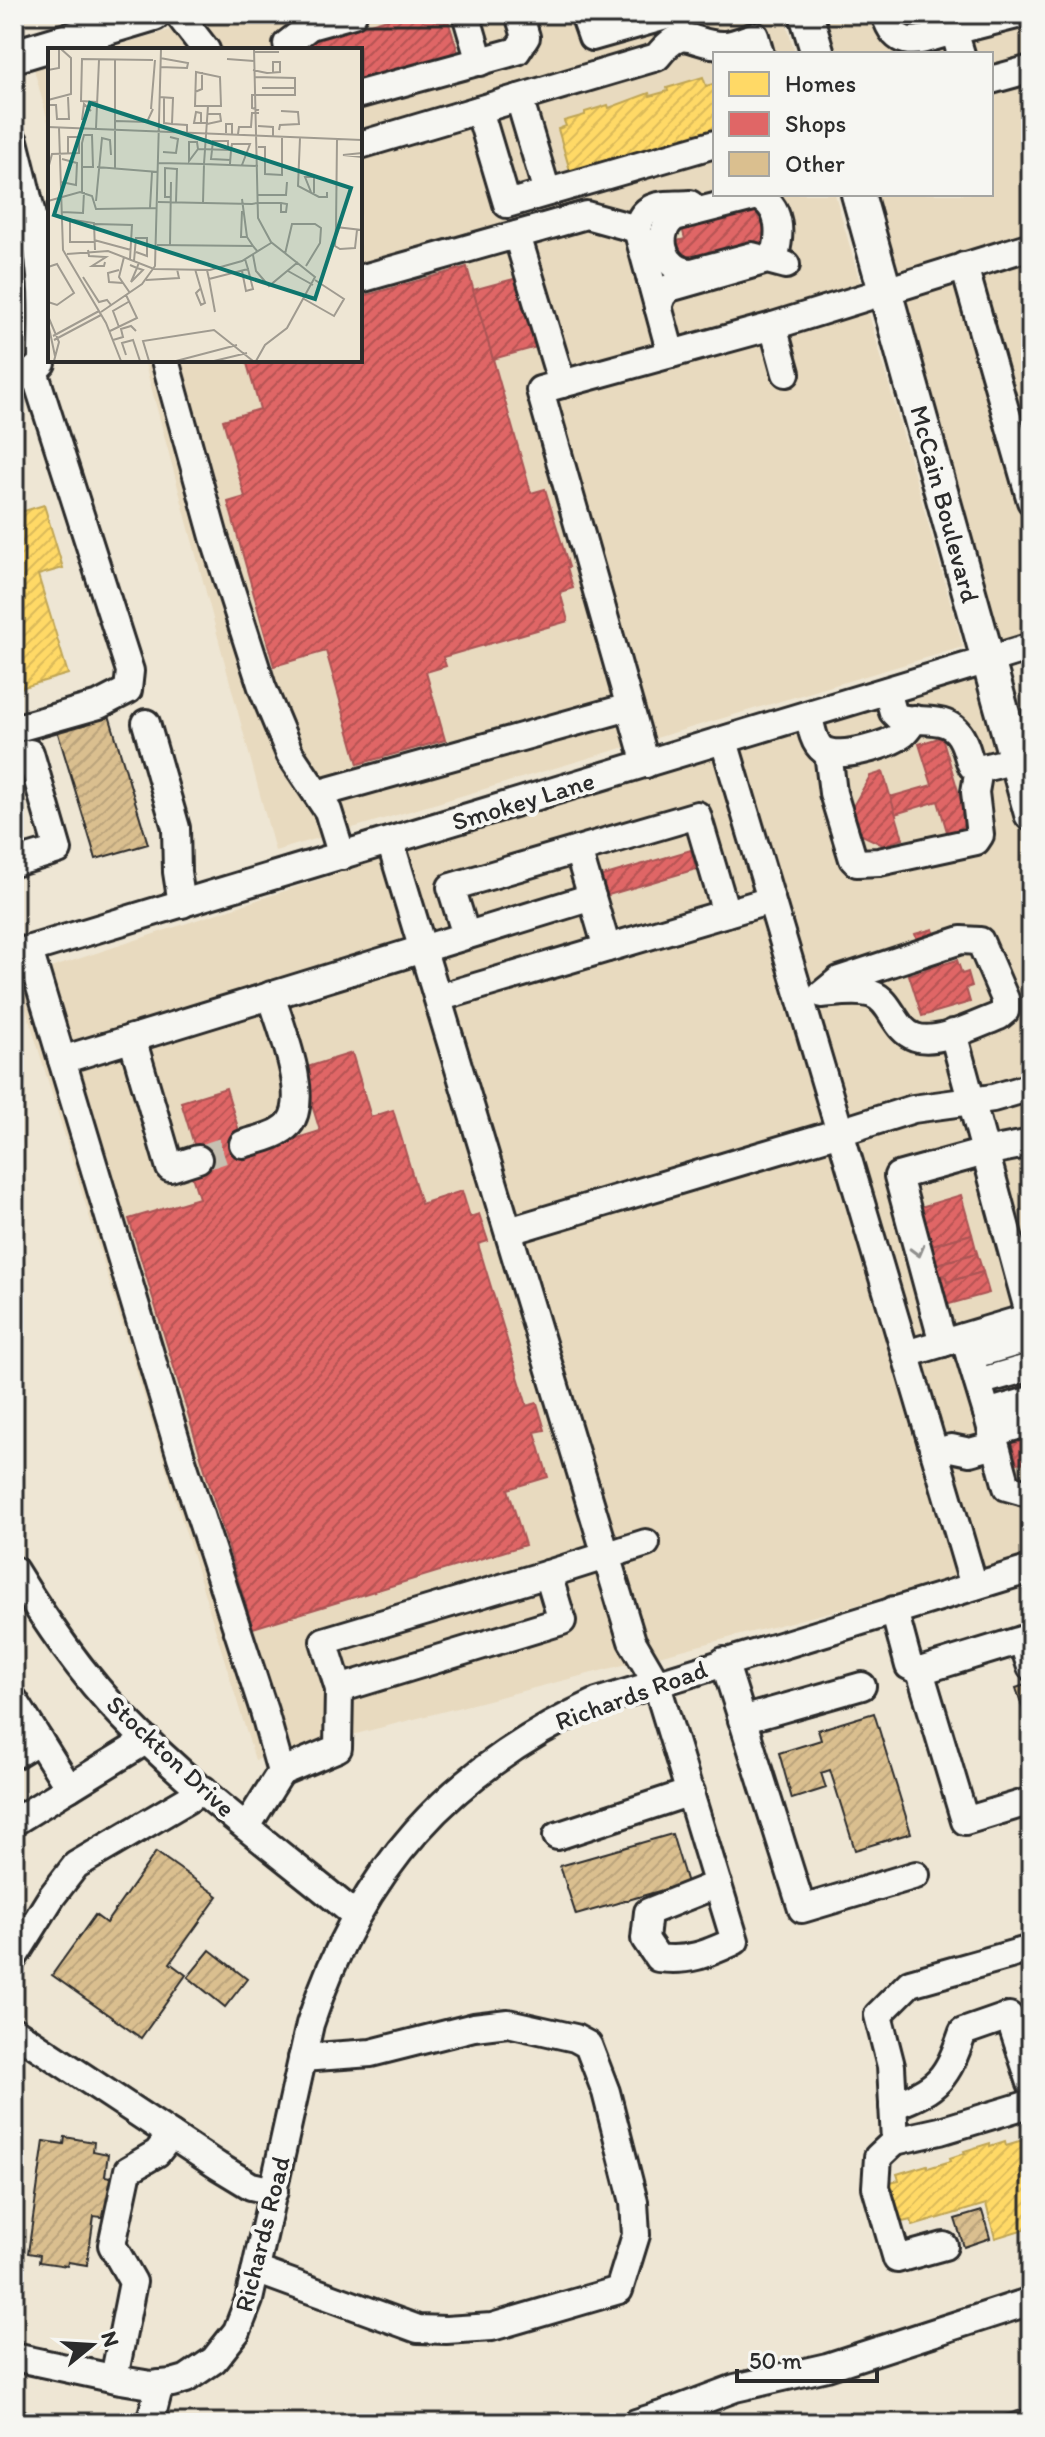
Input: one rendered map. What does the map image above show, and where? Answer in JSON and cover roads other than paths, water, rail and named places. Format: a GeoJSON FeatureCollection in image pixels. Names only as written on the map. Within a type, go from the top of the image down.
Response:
{"type":"FeatureCollection","features":[{"type":"Feature","properties":{"kind":"main road"},"geometry":{"type":"LineString","coordinates":[[61,48],[154,14]]}},
{"type":"Feature","properties":{"kind":"main road"},"geometry":{"type":"LineString","coordinates":[[806,14],[817,52]]}},
{"type":"Feature","properties":{"kind":"main road","name":"McCain Boulevard"},"geometry":{"type":"LineString","coordinates":[[859,196],[1030,806]]}},
{"type":"Feature","properties":{"kind":"street"},"geometry":{"type":"LineString","coordinates":[[178,14],[204,48]]}},
{"type":"Feature","properties":{"kind":"street"},"geometry":{"type":"LineString","coordinates":[[288,48],[287,44],[308,20],[353,14]]}},
{"type":"Feature","properties":{"kind":"street"},"geometry":{"type":"LineString","coordinates":[[466,14],[480,62]]}},
{"type":"Feature","properties":{"kind":"street"},"geometry":{"type":"LineString","coordinates":[[362,93],[517,51],[526,37],[519,14]]}},
{"type":"Feature","properties":{"kind":"street"},"geometry":{"type":"LineString","coordinates":[[588,26],[673,14]]}},
{"type":"Feature","properties":{"kind":"street"},"geometry":{"type":"LineString","coordinates":[[885,14],[890,31],[900,40],[957,43],[992,19],[1021,14]]}},
{"type":"Feature","properties":{"kind":"street"},"geometry":{"type":"LineString","coordinates":[[362,144],[657,57],[668,42],[684,36],[725,45],[755,36],[759,52]]}},
{"type":"Feature","properties":{"kind":"street"},"geometry":{"type":"LineString","coordinates":[[993,79],[1031,69]]}},
{"type":"Feature","properties":{"kind":"street"},"geometry":{"type":"LineString","coordinates":[[519,98],[547,192]]}},
{"type":"Feature","properties":{"kind":"street"},"geometry":{"type":"LineString","coordinates":[[479,110],[507,204],[713,145]]}},
{"type":"Feature","properties":{"kind":"street"},"geometry":{"type":"LineString","coordinates":[[14,145],[21,198],[42,278],[42,363],[24,375],[130,671],[128,690],[99,705],[14,729]]}},
{"type":"Feature","properties":{"kind":"street"},"geometry":{"type":"LineString","coordinates":[[671,354],[637,229],[640,216],[649,208],[697,203],[721,196]]}},
{"type":"Feature","properties":{"kind":"street"},"geometry":{"type":"LineString","coordinates":[[758,196],[769,201],[777,218],[780,236],[775,255],[777,262],[752,256],[682,272],[672,267],[667,259],[662,233],[667,222],[675,217],[758,196]]}},
{"type":"Feature","properties":{"kind":"street"},"geometry":{"type":"LineString","coordinates":[[660,311],[667,302],[777,262],[798,244],[780,196]]}},
{"type":"Feature","properties":{"kind":"street"},"geometry":{"type":"LineString","coordinates":[[362,278],[586,215],[637,229]]}},
{"type":"Feature","properties":{"kind":"street"},"geometry":{"type":"LineString","coordinates":[[517,235],[562,384]]}},
{"type":"Feature","properties":{"kind":"street"},"geometry":{"type":"LineString","coordinates":[[646,764],[540,390],[773,326],[1031,246]]}},
{"type":"Feature","properties":{"kind":"street"},"geometry":{"type":"LineString","coordinates":[[964,266],[1031,501]]}},
{"type":"Feature","properties":{"kind":"street"},"geometry":{"type":"LineString","coordinates":[[773,326],[786,373]]}},
{"type":"Feature","properties":{"kind":"street"},"geometry":{"type":"LineString","coordinates":[[166,362],[214,537],[262,687],[290,754],[328,811],[342,856]]}},
{"type":"Feature","properties":{"kind":"street","name":"Smokey Lane"},"geometry":{"type":"LineString","coordinates":[[22,952],[1031,647]]}},
{"type":"Feature","properties":{"kind":"street"},"geometry":{"type":"LineString","coordinates":[[887,691],[893,712],[898,717],[940,721],[955,729],[962,738],[972,766],[979,769],[1016,760]]}},
{"type":"Feature","properties":{"kind":"street"},"geometry":{"type":"LineString","coordinates":[[317,794],[629,707]]}},
{"type":"Feature","properties":{"kind":"street"},"geometry":{"type":"LineString","coordinates":[[809,715],[818,745],[837,754],[864,750],[895,739],[906,733],[915,719]]}},
{"type":"Feature","properties":{"kind":"street"},"geometry":{"type":"LineString","coordinates":[[146,723],[176,828],[177,872],[182,904]]}},
{"type":"Feature","properties":{"kind":"street"},"geometry":{"type":"LineString","coordinates":[[724,741],[771,900],[812,998],[840,1132],[974,1586]]}},
{"type":"Feature","properties":{"kind":"street"},"geometry":{"type":"LineString","coordinates":[[828,752],[833,793],[853,859],[857,863],[879,862],[976,841],[980,835],[975,792],[979,769]]}},
{"type":"Feature","properties":{"kind":"street"},"geometry":{"type":"LineString","coordinates":[[14,758],[30,753],[58,850],[14,863]]}},
{"type":"Feature","properties":{"kind":"street"},"geometry":{"type":"LineString","coordinates":[[466,935],[451,887],[697,815],[726,913]]}},
{"type":"Feature","properties":{"kind":"street"},"geometry":{"type":"LineString","coordinates":[[390,841],[632,1641],[656,1682],[718,1884]]}},
{"type":"Feature","properties":{"kind":"street"},"geometry":{"type":"LineString","coordinates":[[578,850],[607,948]]}},
{"type":"Feature","properties":{"kind":"street"},"geometry":{"type":"LineString","coordinates":[[62,1060],[592,897]]}},
{"type":"Feature","properties":{"kind":"street"},"geometry":{"type":"LineString","coordinates":[[438,998],[771,900]]}},
{"type":"Feature","properties":{"kind":"street"},"geometry":{"type":"LineString","coordinates":[[961,940],[980,941],[1005,999],[1005,1011],[953,1033],[931,1038],[915,1037],[900,1026],[885,1004],[872,994],[812,998],[839,980],[961,940]]}},
{"type":"Feature","properties":{"kind":"street"},"geometry":{"type":"LineString","coordinates":[[22,952],[62,1060],[181,1457],[281,1772]]}},
{"type":"Feature","properties":{"kind":"street"},"geometry":{"type":"LineString","coordinates":[[240,1137],[274,1134],[289,1123],[297,1105],[298,1089],[264,997]]}},
{"type":"Feature","properties":{"kind":"street"},"geometry":{"type":"LineString","coordinates":[[906,1354],[959,1345],[1029,1312],[953,1033]]}},
{"type":"Feature","properties":{"kind":"street"},"geometry":{"type":"LineString","coordinates":[[132,1038],[168,1160],[196,1152]]}},
{"type":"Feature","properties":{"kind":"street"},"geometry":{"type":"LineString","coordinates":[[509,1231],[913,1109],[971,1101],[1031,1087]]}},
{"type":"Feature","properties":{"kind":"street"},"geometry":{"type":"LineString","coordinates":[[1031,1143],[898,1176],[959,1345],[978,1382],[986,1436],[1007,1487],[1031,1494]]}},
{"type":"Feature","properties":{"kind":"street"},"geometry":{"type":"LineString","coordinates":[[978,1382],[1031,1367]]}},
{"type":"Feature","properties":{"kind":"street"},"geometry":{"type":"LineString","coordinates":[[986,1436],[1031,1400]]}},
{"type":"Feature","properties":{"kind":"street"},"geometry":{"type":"LineString","coordinates":[[938,1464],[951,1448],[1031,1422]]}},
{"type":"Feature","properties":{"kind":"street"},"geometry":{"type":"LineString","coordinates":[[247,1826],[281,1772],[338,1748],[339,1689],[324,1641],[646,1543]]}},
{"type":"Feature","properties":{"kind":"street","name":"Richards Road"},"geometry":{"type":"LineString","coordinates":[[160,2384],[186,2379],[199,2371],[214,2360],[237,2331],[249,2300],[302,2058],[323,1983],[355,1915],[382,1872],[439,1805],[498,1756],[555,1721],[597,1702],[1031,1569]]}},
{"type":"Feature","properties":{"kind":"street","name":"Stockton Drive"},"geometry":{"type":"LineString","coordinates":[[14,1570],[60,1641],[122,1716],[204,1790],[355,1915]]}},
{"type":"Feature","properties":{"kind":"street"},"geometry":{"type":"LineString","coordinates":[[339,1689],[562,1621],[548,1574]]}},
{"type":"Feature","properties":{"kind":"street"},"geometry":{"type":"LineString","coordinates":[[900,1608],[965,1821],[1031,1801]]}},
{"type":"Feature","properties":{"kind":"street"},"geometry":{"type":"LineString","coordinates":[[920,1671],[1026,1638],[1031,1667]]}},
{"type":"Feature","properties":{"kind":"street"},"geometry":{"type":"LineString","coordinates":[[724,1661],[802,1909],[916,1875]]}},
{"type":"Feature","properties":{"kind":"street"},"geometry":{"type":"LineString","coordinates":[[742,1720],[862,1686]]}},
{"type":"Feature","properties":{"kind":"street"},"geometry":{"type":"LineString","coordinates":[[14,1700],[69,1788]]}},
{"type":"Feature","properties":{"kind":"street"},"geometry":{"type":"LineString","coordinates":[[14,1755],[39,1740]]}},
{"type":"Feature","properties":{"kind":"street"},"geometry":{"type":"LineString","coordinates":[[14,1822],[147,1740]]}},
{"type":"Feature","properties":{"kind":"street"},"geometry":{"type":"LineString","coordinates":[[14,1957],[52,1896],[76,1865],[204,1790]]}},
{"type":"Feature","properties":{"kind":"street"},"geometry":{"type":"LineString","coordinates":[[557,1836],[691,1792]]}},
{"type":"Feature","properties":{"kind":"street"},"geometry":{"type":"LineString","coordinates":[[895,2141],[891,2066],[878,2015],[910,1983],[1031,1949]]}},
{"type":"Feature","properties":{"kind":"street"},"geometry":{"type":"LineString","coordinates":[[893,2106],[924,2095],[939,2080],[953,2062],[963,2032],[1009,2016],[1023,2035],[1031,2083]]}},
{"type":"Feature","properties":{"kind":"street"},"geometry":{"type":"LineString","coordinates":[[256,2270],[418,2329],[492,2327],[619,2290],[636,2235],[634,2202],[606,2092],[588,2045],[575,2038],[508,2023],[474,2027],[371,2053],[302,2058]]}},
{"type":"Feature","properties":{"kind":"street"},"geometry":{"type":"LineString","coordinates":[[14,2031],[251,2186],[274,2191]]}},
{"type":"Feature","properties":{"kind":"street"},"geometry":{"type":"LineString","coordinates":[[944,2246],[897,2259],[876,2187],[878,2157],[895,2141],[940,2131],[1031,2101]]}},
{"type":"Feature","properties":{"kind":"street"},"geometry":{"type":"LineString","coordinates":[[114,2378],[133,2282],[112,2245],[128,2170],[157,2153],[171,2135]]}},
{"type":"Feature","properties":{"kind":"street"},"geometry":{"type":"LineString","coordinates":[[636,2423],[671,2418],[735,2388],[827,2367],[1031,2301]]}},
{"type":"Feature","properties":{"kind":"street"},"geometry":{"type":"LineString","coordinates":[[14,2357],[114,2378],[160,2384],[150,2423]]}},
{"type":"Feature","properties":{"kind":"tunnel"},"geometry":{"type":"LineString","coordinates":[[198,1159],[243,1144]]}}]}
